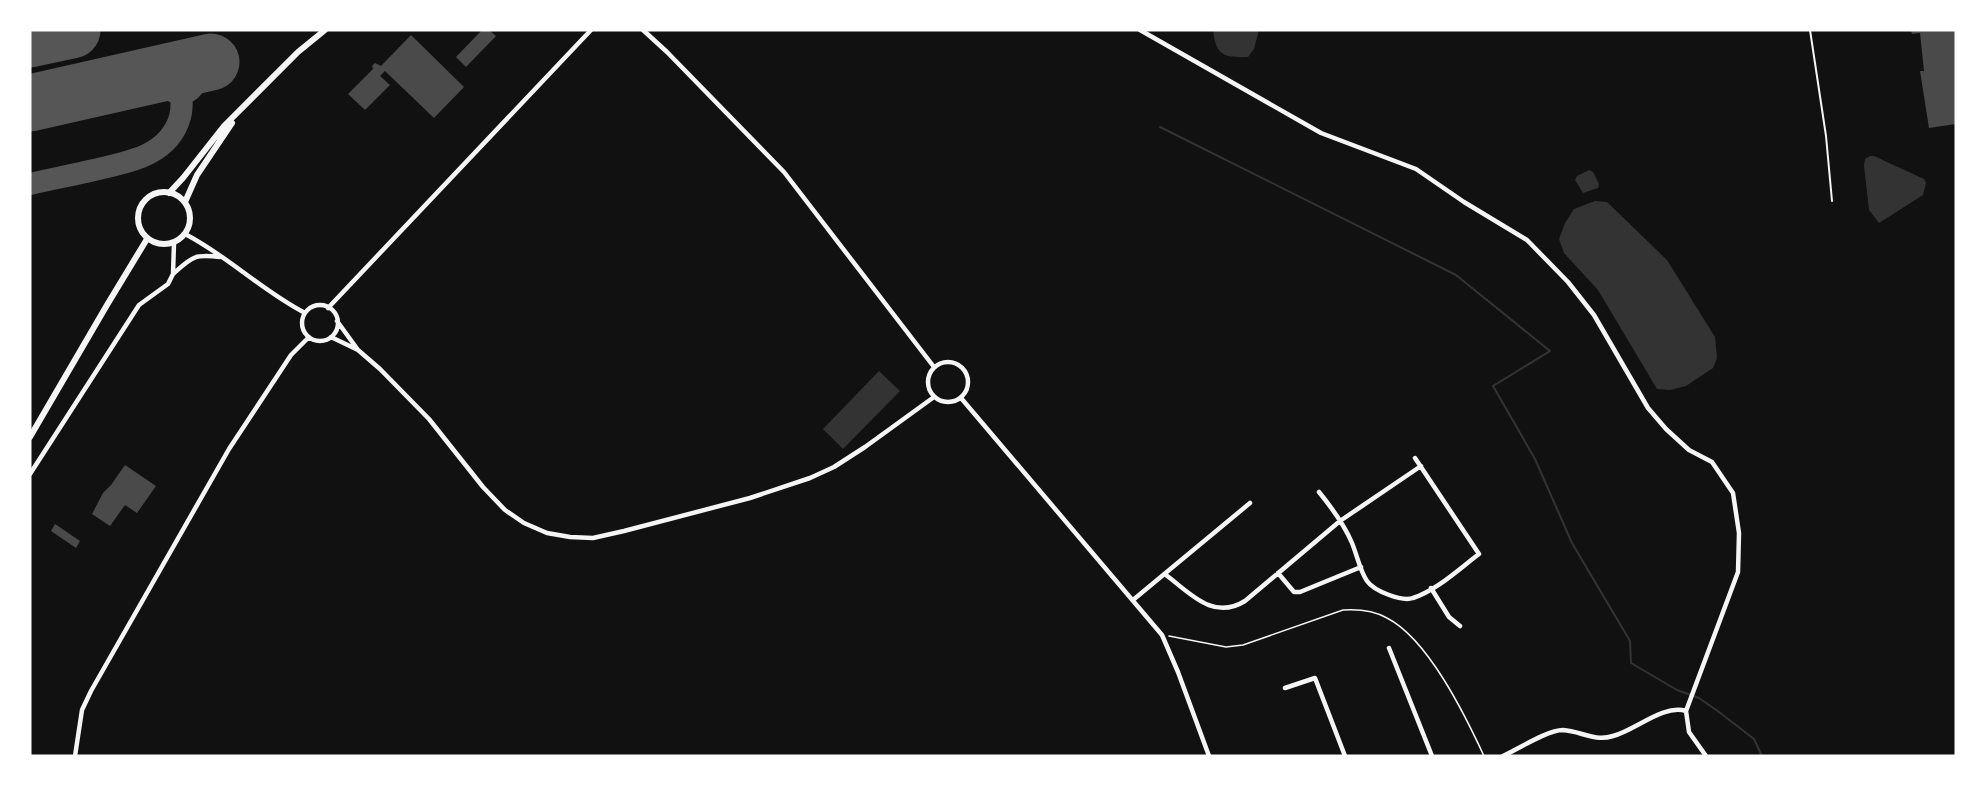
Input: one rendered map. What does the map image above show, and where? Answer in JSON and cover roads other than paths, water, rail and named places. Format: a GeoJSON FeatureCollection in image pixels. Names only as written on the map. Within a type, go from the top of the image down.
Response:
{"type":"FeatureCollection","features":[{"type":"Feature","properties":{"kind":"main road"},"geometry":{"type":"LineString","coordinates":[[169,193],[219,132],[298,52],[325,30]]}},
{"type":"Feature","properties":{"kind":"main road"},"geometry":{"type":"LineString","coordinates":[[184,202],[197,175],[237,115]]}},
{"type":"Feature","properties":{"kind":"main road"},"geometry":{"type":"LineString","coordinates":[[156,193],[169,193],[184,202],[190,219],[185,234],[174,243],[165,245],[147,239],[138,226],[139,209],[149,196],[156,193]]}},
{"type":"Feature","properties":{"kind":"main road"},"geometry":{"type":"LineString","coordinates":[[30,437],[147,239]]}},
{"type":"Feature","properties":{"kind":"street"},"geometry":{"type":"LineString","coordinates":[[328,308],[591,30]]}},
{"type":"Feature","properties":{"kind":"street"},"geometry":{"type":"LineString","coordinates":[[643,30],[784,172],[934,367]]}},
{"type":"Feature","properties":{"kind":"street"},"geometry":{"type":"LineString","coordinates":[[1140,30],[1321,133],[1416,169],[1464,202],[1527,240],[1568,282],[1594,315],[1654,415],[1689,450],[1712,462],[1732,493],[1739,533],[1738,572],[1686,711],[1689,732],[1706,756]]}},
{"type":"Feature","properties":{"kind":"street"},"geometry":{"type":"LineString","coordinates":[[185,234],[223,258],[285,303],[305,313]]}},
{"type":"Feature","properties":{"kind":"street"},"geometry":{"type":"LineString","coordinates":[[173,274],[174,243]]}},
{"type":"Feature","properties":{"kind":"street"},"geometry":{"type":"LineString","coordinates":[[30,474],[139,305],[168,284],[173,274],[192,257],[205,255],[223,258]]}},
{"type":"Feature","properties":{"kind":"street"},"geometry":{"type":"LineString","coordinates":[[313,307],[328,308],[336,316],[337,321],[337,327],[331,337],[320,341],[309,337],[303,328],[305,313],[313,307]]}},
{"type":"Feature","properties":{"kind":"street"},"geometry":{"type":"LineString","coordinates":[[337,321],[357,350]]}},
{"type":"Feature","properties":{"kind":"street"},"geometry":{"type":"LineString","coordinates":[[75,756],[82,710],[91,692],[230,449],[291,355],[309,337]]}},
{"type":"Feature","properties":{"kind":"street"},"geometry":{"type":"LineString","coordinates":[[331,337],[357,350],[380,369],[429,419],[483,487],[505,510],[524,523],[547,533],[570,537],[593,538],[624,531],[750,498],[810,478],[834,467],[857,452],[934,397]]}},
{"type":"Feature","properties":{"kind":"street"},"geometry":{"type":"LineString","coordinates":[[953,362],[963,368],[969,380],[968,388],[961,398],[950,403],[934,397],[928,380],[934,367],[953,362]]}},
{"type":"Feature","properties":{"kind":"street"},"geometry":{"type":"LineString","coordinates":[[961,398],[1162,635],[1209,756]]}},
{"type":"Feature","properties":{"kind":"street"},"geometry":{"type":"LineString","coordinates":[[1319,492],[1352,542],[1366,580],[1372,586],[1397,598],[1413,598],[1479,555],[1415,458]]}},
{"type":"Feature","properties":{"kind":"street"},"geometry":{"type":"LineString","coordinates":[[1166,574],[1207,605],[1227,609],[1245,602],[1340,521],[1421,466]]}},
{"type":"Feature","properties":{"kind":"street"},"geometry":{"type":"LineString","coordinates":[[1133,600],[1250,503]]}},
{"type":"Feature","properties":{"kind":"street"},"geometry":{"type":"LineString","coordinates":[[1278,573],[1294,592],[1300,592],[1361,567]]}},
{"type":"Feature","properties":{"kind":"street"},"geometry":{"type":"LineString","coordinates":[[1431,588],[1449,617],[1460,626]]}},
{"type":"Feature","properties":{"kind":"street"},"geometry":{"type":"LineString","coordinates":[[1389,648],[1432,756]]}},
{"type":"Feature","properties":{"kind":"street"},"geometry":{"type":"LineString","coordinates":[[1285,688],[1315,678],[1345,756]]}},
{"type":"Feature","properties":{"kind":"street"},"geometry":{"type":"LineString","coordinates":[[1503,756],[1552,732],[1561,730],[1593,738],[1603,738],[1640,725],[1669,709],[1686,711]]}},
{"type":"Feature","properties":{"kind":"lane"},"geometry":{"type":"LineString","coordinates":[[1810,30],[1826,136],[1832,201]]}},
{"type":"Feature","properties":{"kind":"waterway"},"geometry":{"type":"LineString","coordinates":[[1160,127],[1456,275],[1550,351],[1493,386],[1535,459],[1572,543],[1630,641],[1631,663],[1677,690],[1699,698],[1719,712],[1754,739],[1762,756]]}}]}
